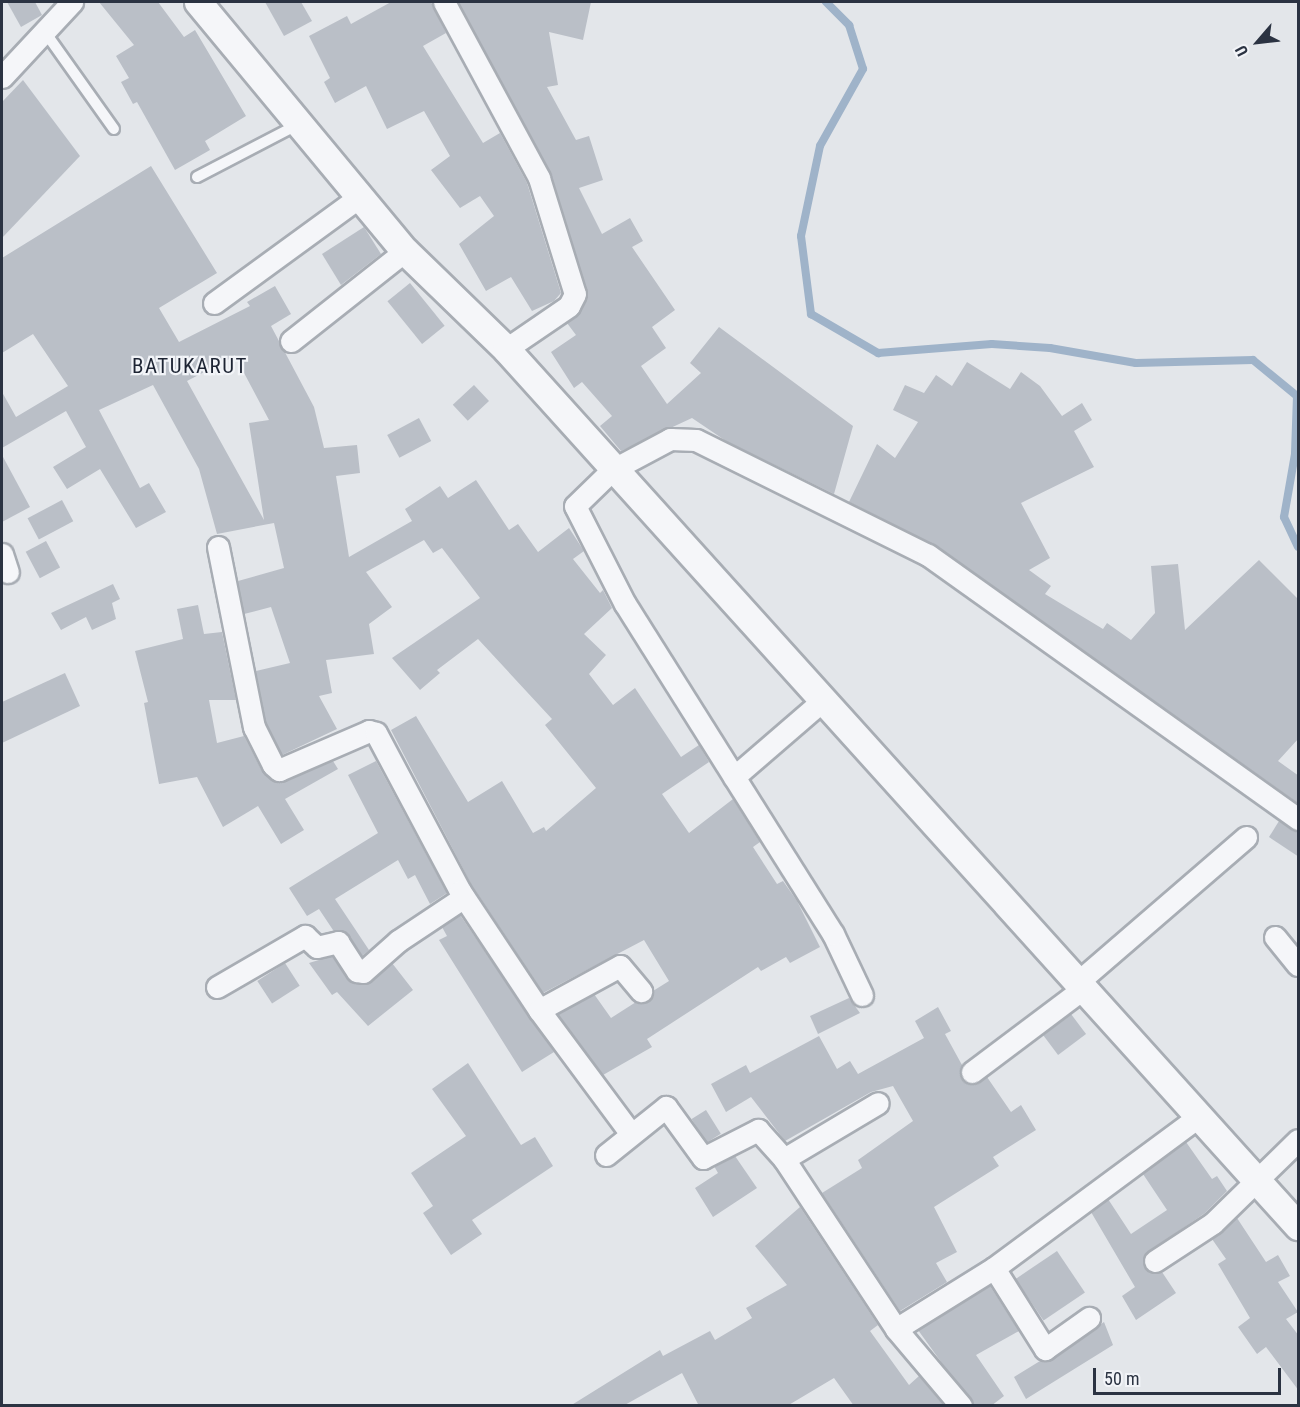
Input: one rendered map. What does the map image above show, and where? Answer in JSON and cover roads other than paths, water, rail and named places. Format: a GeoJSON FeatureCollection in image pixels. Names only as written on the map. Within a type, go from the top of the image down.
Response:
{"type":"FeatureCollection","features":[{"type":"Feature","properties":{"kind":"street"},"geometry":{"type":"LineString","coordinates":[[2,77],[72,2]]}},
{"type":"Feature","properties":{"kind":"street"},"geometry":{"type":"LineString","coordinates":[[198,2],[405,250],[506,349],[612,470],[1081,985],[1197,1118],[1299,1226]]}},
{"type":"Feature","properties":{"kind":"street"},"geometry":{"type":"LineString","coordinates":[[444,2],[539,178],[574,294],[569,306],[506,349]]}},
{"type":"Feature","properties":{"kind":"street"},"geometry":{"type":"LineString","coordinates":[[214,303],[361,196]]}},
{"type":"Feature","properties":{"kind":"street"},"geometry":{"type":"LineString","coordinates":[[291,341],[405,250]]}},
{"type":"Feature","properties":{"kind":"street"},"geometry":{"type":"LineString","coordinates":[[862,995],[833,934],[625,604],[575,506],[612,470],[670,439],[696,440],[928,555],[1299,819]]}},
{"type":"Feature","properties":{"kind":"street"},"geometry":{"type":"LineString","coordinates":[[218,547],[254,727],[273,765],[279,770],[373,731],[464,897],[539,1010],[631,1134]]}},
{"type":"Feature","properties":{"kind":"street"},"geometry":{"type":"LineString","coordinates":[[734,777],[822,701]]}},
{"type":"Feature","properties":{"kind":"street"},"geometry":{"type":"LineString","coordinates":[[972,1072],[1081,985],[1246,837]]}},
{"type":"Feature","properties":{"kind":"street"},"geometry":{"type":"LineString","coordinates":[[217,987],[305,936],[317,947],[338,942],[363,972],[398,941],[464,897]]}},
{"type":"Feature","properties":{"kind":"street"},"geometry":{"type":"LineString","coordinates":[[1275,937],[1299,965]]}},
{"type":"Feature","properties":{"kind":"street"},"geometry":{"type":"LineString","coordinates":[[539,1010],[620,966],[641,991]]}},
{"type":"Feature","properties":{"kind":"street"},"geometry":{"type":"LineString","coordinates":[[784,1159],[878,1103]]}},
{"type":"Feature","properties":{"kind":"street"},"geometry":{"type":"LineString","coordinates":[[606,1155],[666,1107],[703,1158],[755,1128],[784,1159],[896,1329],[962,1406]]}},
{"type":"Feature","properties":{"kind":"street"},"geometry":{"type":"LineString","coordinates":[[896,1329],[994,1268],[1197,1118]]}},
{"type":"Feature","properties":{"kind":"street"},"geometry":{"type":"LineString","coordinates":[[1155,1261],[1213,1223],[1299,1140]]}},
{"type":"Feature","properties":{"kind":"street"},"geometry":{"type":"LineString","coordinates":[[994,1268],[1045,1349],[1089,1318]]}},
{"type":"Feature","properties":{"kind":"lane"},"geometry":{"type":"LineString","coordinates":[[45,32],[114,129]]}},
{"type":"Feature","properties":{"kind":"lane"},"geometry":{"type":"LineString","coordinates":[[197,177],[300,123]]}},
{"type":"Feature","properties":{"kind":"waterway"},"geometry":{"type":"LineString","coordinates":[[826,2],[849,25],[863,69],[820,146],[801,236],[811,314],[878,353],[992,344],[1050,348],[1136,363],[1253,360],[1297,396],[1295,454],[1284,517],[1298,547]]}},
{"type":"Feature","properties":{"kind":"district","name":"BATUKARUT"},"geometry":{"type":"Point","coordinates":[190,366]}}]}
